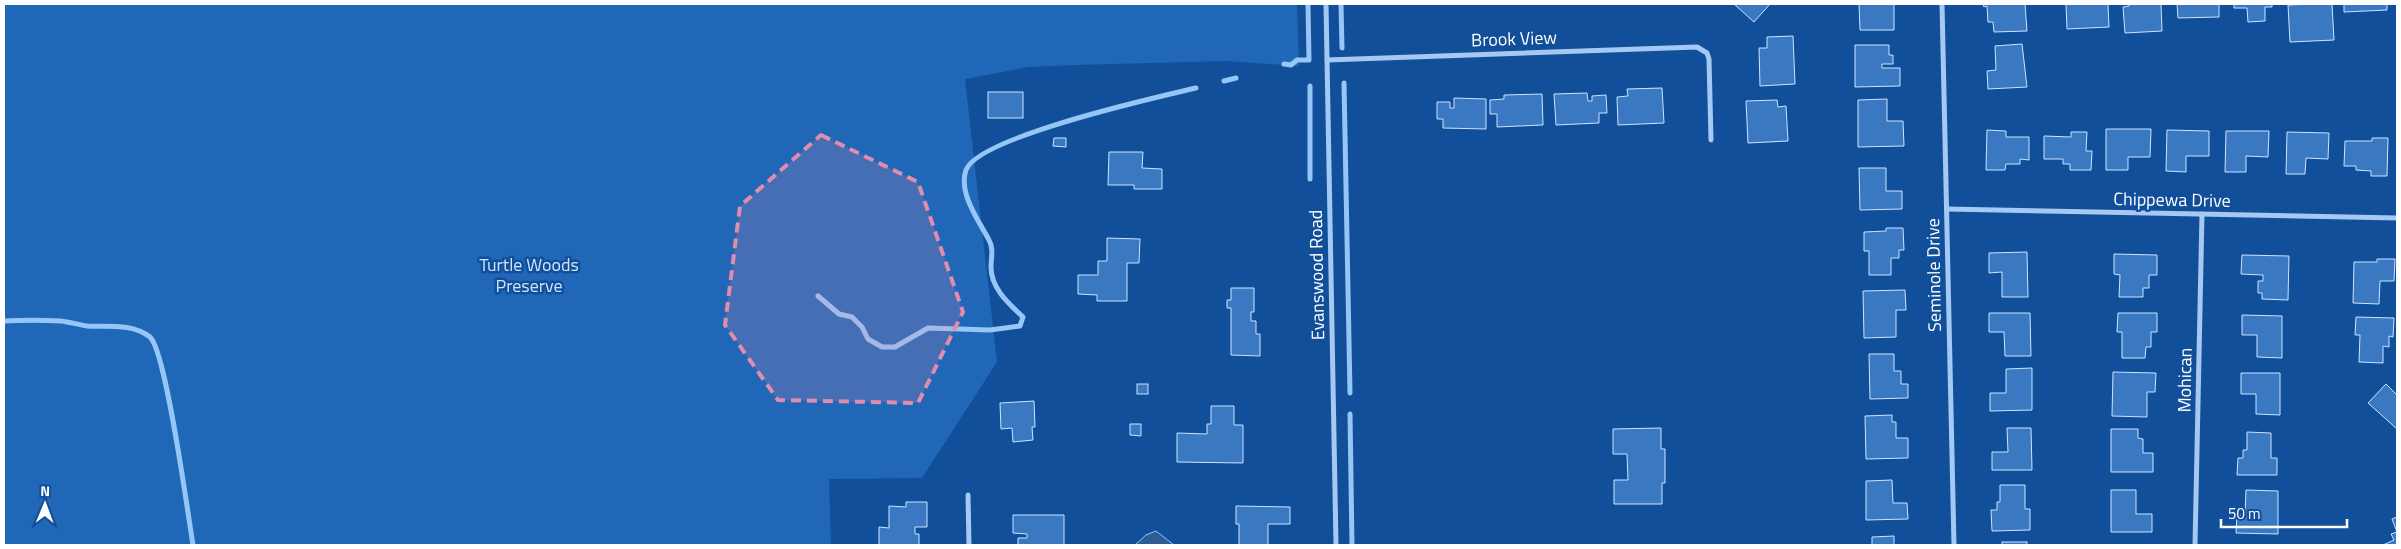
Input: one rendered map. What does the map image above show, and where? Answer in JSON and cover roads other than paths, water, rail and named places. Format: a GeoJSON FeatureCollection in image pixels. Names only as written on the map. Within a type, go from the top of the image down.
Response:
{"type":"FeatureCollection","features":[{"type":"Feature","properties":{"kind":"street","name":"Evanswood Road"},"geometry":{"type":"LineString","coordinates":[[1326,4],[1336,545]]}},
{"type":"Feature","properties":{"kind":"street","name":"Seminole Drive"},"geometry":{"type":"LineString","coordinates":[[1942,4],[1954,545]]}},
{"type":"Feature","properties":{"kind":"street","name":"Brook View"},"geometry":{"type":"LineString","coordinates":[[1327,60],[1688,46],[1702,49],[1709,59],[1711,140]]}},
{"type":"Feature","properties":{"kind":"street","name":"Chippewa Drive"},"geometry":{"type":"LineString","coordinates":[[1947,209],[2397,218]]}},
{"type":"Feature","properties":{"kind":"street","name":"Mohican"},"geometry":{"type":"LineString","coordinates":[[2195,545],[2202,214]]}},
{"type":"Feature","properties":{"kind":"street"},"geometry":{"type":"LineString","coordinates":[[968,495],[969,545]]}},
{"type":"Feature","properties":{"kind":"waterway"},"geometry":{"type":"LineString","coordinates":[[1284,64],[1291,65],[1297,60],[1309,60],[1308,4]]}},
{"type":"Feature","properties":{"kind":"waterway"},"geometry":{"type":"LineString","coordinates":[[1341,4],[1342,48]]}},
{"type":"Feature","properties":{"kind":"waterway"},"geometry":{"type":"LineString","coordinates":[[1224,81],[1236,78]]}},
{"type":"Feature","properties":{"kind":"waterway"},"geometry":{"type":"LineString","coordinates":[[1344,83],[1350,393]]}},
{"type":"Feature","properties":{"kind":"waterway"},"geometry":{"type":"LineString","coordinates":[[1310,86],[1310,179]]}},
{"type":"Feature","properties":{"kind":"waterway"},"geometry":{"type":"LineString","coordinates":[[818,296],[839,314],[852,317],[862,327],[868,339],[882,347],[895,347],[928,328],[990,330],[1020,326],[1023,317],[1001,295],[994,282],[991,267],[991,247],[967,197],[964,179],[966,170],[978,157],[1034,132],[1110,109],[1196,88]]}},
{"type":"Feature","properties":{"kind":"waterway"},"geometry":{"type":"LineString","coordinates":[[4,321],[61,321],[87,326],[120,327],[136,330],[150,337],[163,371],[193,545]]}},
{"type":"Feature","properties":{"kind":"waterway"},"geometry":{"type":"LineString","coordinates":[[1350,414],[1352,545]]}},
{"type":"Feature","properties":{"kind":"park label","name":"Turtle Woods Preserve"},"geometry":{"type":"Point","coordinates":[529,275]}}]}
